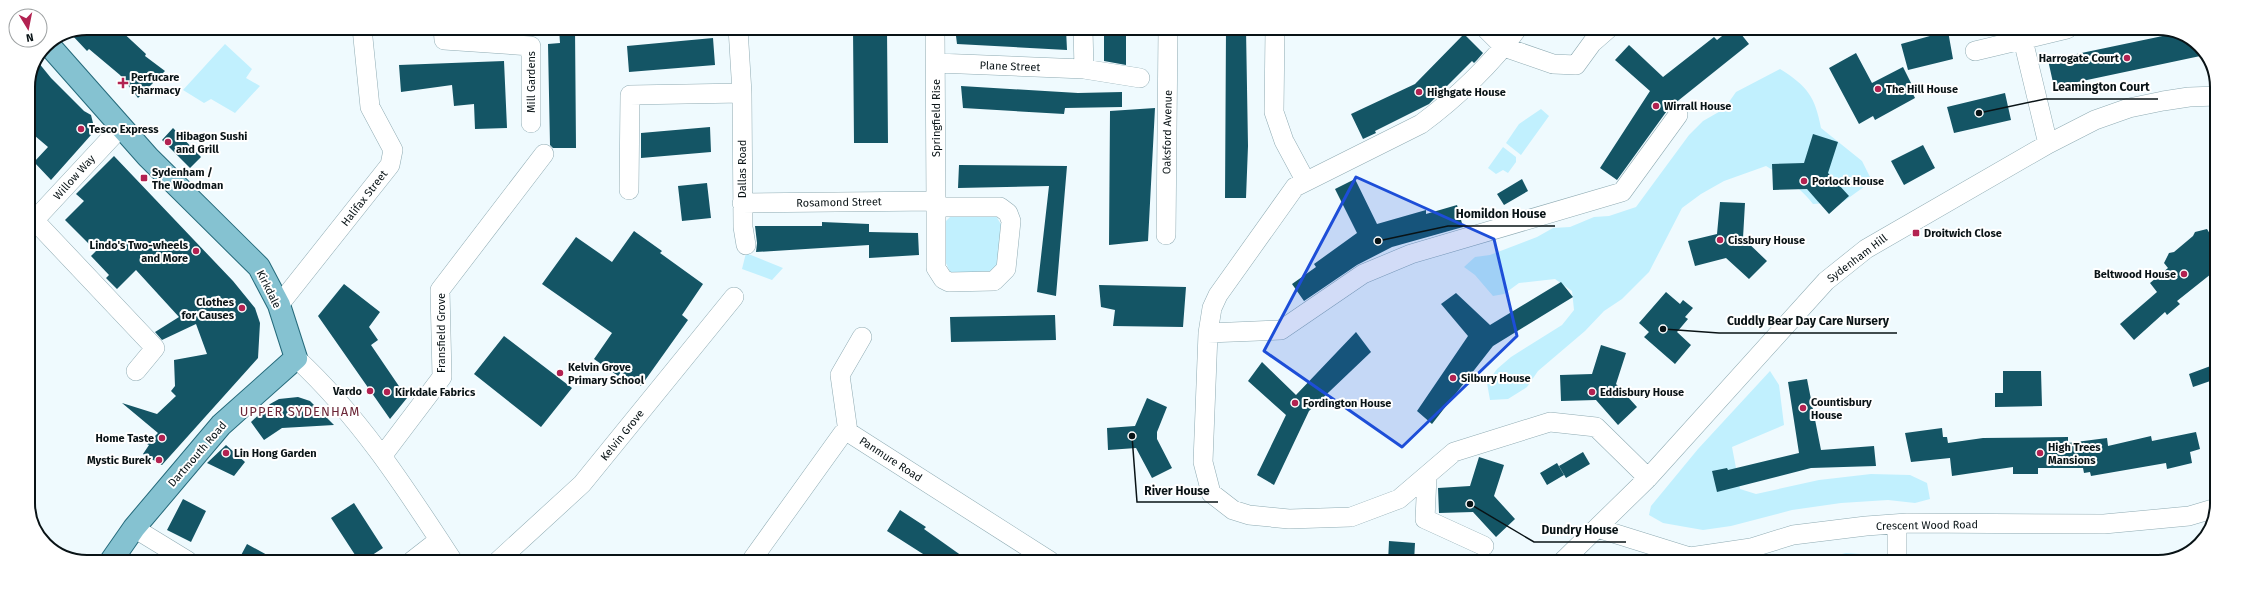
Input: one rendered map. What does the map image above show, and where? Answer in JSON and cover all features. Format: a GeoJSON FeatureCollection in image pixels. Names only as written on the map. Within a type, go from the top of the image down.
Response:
{"type":"FeatureCollection","features":[{"type":"Feature","properties":{"kind":"main road","name":"Kirkdale"},"geometry":{"type":"LineString","coordinates":[[52,49],[121,127],[259,267],[279,305],[296,358]]}},
{"type":"Feature","properties":{"kind":"main road","name":"Dartmouth Road"},"geometry":{"type":"LineString","coordinates":[[115,555],[134,528],[221,425],[296,358]]}},
{"type":"Feature","properties":{"kind":"street","name":"Halifax Street"},"geometry":{"type":"LineString","coordinates":[[279,305],[390,165],[393,150],[370,107],[363,35]]}},
{"type":"Feature","properties":{"kind":"street","name":"Mill Gardens"},"geometry":{"type":"LineString","coordinates":[[444,35],[444,40],[531,46],[531,123]]}},
{"type":"Feature","properties":{"kind":"street","name":"Dallas Road"},"geometry":{"type":"LineString","coordinates":[[738,35],[742,93],[742,202],[743,227],[746,245]]}},
{"type":"Feature","properties":{"kind":"street","name":"Springfield Rise"},"geometry":{"type":"LineString","coordinates":[[935,35],[936,204]]}},
{"type":"Feature","properties":{"kind":"street"},"geometry":{"type":"LineString","coordinates":[[1083,35],[1084,69]]}},
{"type":"Feature","properties":{"kind":"street","name":"Oaksford Avenue"},"geometry":{"type":"LineString","coordinates":[[1166,235],[1168,35]]}},
{"type":"Feature","properties":{"kind":"street"},"geometry":{"type":"LineString","coordinates":[[1275,35],[1274,112],[1284,141],[1305,180]]}},
{"type":"Feature","properties":{"kind":"street"},"geometry":{"type":"LineString","coordinates":[[1492,35],[1504,48],[1553,64],[1576,65],[1592,43],[1601,35]]}},
{"type":"Feature","properties":{"kind":"street"},"geometry":{"type":"LineString","coordinates":[[1513,35],[1504,48],[1438,111],[1421,124],[1305,180],[1295,187],[1218,295],[1212,308],[1208,334],[1203,462],[1210,493],[1233,510],[1249,514],[1289,519],[1351,517],[1399,499],[1427,477],[1454,452],[1550,422],[1596,427],[1648,478]]}},
{"type":"Feature","properties":{"kind":"street"},"geometry":{"type":"LineString","coordinates":[[1975,50],[2043,35]]}},
{"type":"Feature","properties":{"kind":"street"},"geometry":{"type":"LineString","coordinates":[[2023,40],[2048,144]]}},
{"type":"Feature","properties":{"kind":"street","name":"Plane Street"},"geometry":{"type":"LineString","coordinates":[[936,63],[1084,69],[1140,78]]}},
{"type":"Feature","properties":{"kind":"street"},"geometry":{"type":"LineString","coordinates":[[630,190],[623,95],[742,93]]}},
{"type":"Feature","properties":{"kind":"street","name":"Sydenham Hill"},"geometry":{"type":"LineString","coordinates":[[1569,555],[1648,478],[1826,281],[1866,249],[2048,144],[2095,120],[2129,108],[2189,97],[2210,96]]}},
{"type":"Feature","properties":{"kind":"street"},"geometry":{"type":"LineString","coordinates":[[1208,334],[1281,330],[1363,274],[1410,254],[1622,192],[1678,115]]}},
{"type":"Feature","properties":{"kind":"street","name":"Willow Way"},"geometry":{"type":"LineString","coordinates":[[35,220],[99,148],[121,127]]}},
{"type":"Feature","properties":{"kind":"street","name":"Fransfield Grove"},"geometry":{"type":"LineString","coordinates":[[383,455],[442,377],[440,290],[544,154]]}},
{"type":"Feature","properties":{"kind":"street","name":"Rosamond Street"},"geometry":{"type":"LineString","coordinates":[[742,202],[936,204],[1000,207],[1008,213],[1011,221],[1006,269],[1001,276],[994,281],[949,282],[943,279],[936,268],[936,204]]}},
{"type":"Feature","properties":{"kind":"street"},"geometry":{"type":"LineString","coordinates":[[35,228],[155,348],[136,371]]}},
{"type":"Feature","properties":{"kind":"street","name":"Kelvin Grove"},"geometry":{"type":"LineString","coordinates":[[505,555],[582,484],[734,297]]}},
{"type":"Feature","properties":{"kind":"street"},"geometry":{"type":"LineString","coordinates":[[848,432],[840,375],[862,336]]}},
{"type":"Feature","properties":{"kind":"street","name":"Kirkdale"},"geometry":{"type":"LineString","coordinates":[[296,358],[318,378],[383,455],[449,555]]}},
{"type":"Feature","properties":{"kind":"street","name":"Panmure Road"},"geometry":{"type":"LineString","coordinates":[[755,555],[843,434],[848,432],[1041,555]]}},
{"type":"Feature","properties":{"kind":"street"},"geometry":{"type":"LineString","coordinates":[[1427,477],[1425,518],[1484,546]]}},
{"type":"Feature","properties":{"kind":"street","name":"Crescent Wood Road"},"geometry":{"type":"LineString","coordinates":[[1708,555],[1751,548],[1793,535],[1897,524],[2104,524],[2189,516],[2209,510]]}},
{"type":"Feature","properties":{"kind":"street"},"geometry":{"type":"LineString","coordinates":[[1897,524],[1897,555]]}},
{"type":"Feature","properties":{"kind":"street"},"geometry":{"type":"LineString","coordinates":[[134,528],[178,555]]}},
{"type":"Feature","properties":{"kind":"street","name":"Crescent Wood Road"},"geometry":{"type":"LineString","coordinates":[[1597,528],[1681,555]]}},
{"type":"Feature","properties":{"kind":"street"},"geometry":{"type":"LineString","coordinates":[[420,555],[439,540]]}},
{"type":"Feature","properties":{"kind":"highlighted area"},"geometry":{"type":"Polygon","coordinates":[[[1356,177],[1494,239],[1517,336],[1402,447],[1264,351],[1356,177]]]}},
{"type":"Feature","properties":{"kind":"shaded area"},"geometry":{"type":"Polygon","coordinates":[[[225,44],[252,69],[246,78],[260,86],[235,113],[211,99],[204,103],[183,90],[225,44]]]}},
{"type":"Feature","properties":{"kind":"shaded area"},"geometry":{"type":"Polygon","coordinates":[[[1780,69],[1797,81],[1808,93],[1816,108],[1821,128],[1862,161],[1872,181],[1843,202],[1813,204],[1798,188],[1766,166],[1724,181],[1701,194],[1682,208],[1649,272],[1622,299],[1604,311],[1585,331],[1538,371],[1527,387],[1508,399],[1490,400],[1487,383],[1497,369],[1511,357],[1562,325],[1574,310],[1572,291],[1555,279],[1519,283],[1504,294],[1493,296],[1475,275],[1464,267],[1475,257],[1490,255],[1537,237],[1553,228],[1570,227],[1594,217],[1609,216],[1636,207],[1689,135],[1703,121],[1724,109],[1736,92],[1780,69]]]}},
{"type":"Feature","properties":{"kind":"shaded area"},"geometry":{"type":"Polygon","coordinates":[[[1541,109],[1549,116],[1521,155],[1506,143],[1519,124],[1541,109]]]}},
{"type":"Feature","properties":{"kind":"shaded area"},"geometry":{"type":"Polygon","coordinates":[[[1503,147],[1516,157],[1516,162],[1508,173],[1503,170],[1496,174],[1488,168],[1503,147]]]}},
{"type":"Feature","properties":{"kind":"shaded area"},"geometry":{"type":"Polygon","coordinates":[[[951,216],[996,216],[1002,226],[997,265],[993,269],[982,274],[975,275],[962,275],[950,272],[945,261],[945,222],[951,216]]]}},
{"type":"Feature","properties":{"kind":"shaded area"},"geometry":{"type":"Polygon","coordinates":[[[746,253],[783,268],[772,280],[742,269],[746,253]]]}},
{"type":"Feature","properties":{"kind":"shaded area"},"geometry":{"type":"Polygon","coordinates":[[[1770,371],[1779,385],[1784,425],[1732,447],[1740,489],[1756,494],[1819,480],[1871,474],[1910,475],[1927,483],[1930,499],[1915,503],[1888,500],[1841,503],[1792,510],[1731,526],[1703,530],[1663,523],[1649,515],[1651,506],[1698,449],[1770,371]]]}},
{"type":"Feature","properties":{"kind":"shaded area"},"geometry":{"type":"Polygon","coordinates":[[[1846,553],[1876,555],[1838,555],[1846,553]]]}},
{"type":"Feature","properties":{"kind":"building"},"geometry":{"type":"Polygon","coordinates":[[[87,35],[126,35],[146,54],[145,56],[165,71],[138,98],[120,75],[89,49],[87,51],[74,37],[87,35]]]}},
{"type":"Feature","properties":{"kind":"building"},"geometry":{"type":"Polygon","coordinates":[[[559,35],[575,35],[576,148],[553,148],[550,145],[548,44],[560,43],[559,35]]]}},
{"type":"Feature","properties":{"kind":"building"},"geometry":{"type":"Polygon","coordinates":[[[853,35],[887,35],[888,143],[854,143],[853,35]]]}},
{"type":"Feature","properties":{"kind":"building"},"geometry":{"type":"Polygon","coordinates":[[[956,35],[1066,35],[1067,50],[957,44],[956,35]]]}},
{"type":"Feature","properties":{"kind":"building"},"geometry":{"type":"Polygon","coordinates":[[[1104,35],[1126,35],[1126,65],[1104,61],[1104,35]]]}},
{"type":"Feature","properties":{"kind":"building"},"geometry":{"type":"Polygon","coordinates":[[[1226,35],[1246,35],[1248,146],[1246,198],[1225,198],[1226,35]]]}},
{"type":"Feature","properties":{"kind":"building","name":"Highgate House"},"geometry":{"type":"Polygon","coordinates":[[[1463,35],[1465,35],[1483,53],[1474,63],[1472,61],[1429,104],[1375,131],[1376,133],[1363,139],[1351,114],[1415,84],[1463,35]]]}},
{"type":"Feature","properties":{"kind":"building","name":"Wirrall House"},"geometry":{"type":"Polygon","coordinates":[[[1723,35],[1742,35],[1749,44],[1669,108],[1617,180],[1600,168],[1650,91],[1615,60],[1629,45],[1663,77],[1714,37],[1717,40],[1723,35]]]}},
{"type":"Feature","properties":{"kind":"building"},"geometry":{"type":"Polygon","coordinates":[[[1934,35],[1949,35],[1953,59],[1908,70],[1901,44],[1934,35]]]}},
{"type":"Feature","properties":{"kind":"building","name":"Harrogate Court"},"geometry":{"type":"Polygon","coordinates":[[[2164,36],[2184,42],[2199,56],[2054,87],[2048,60],[2164,36]]]}},
{"type":"Feature","properties":{"kind":"building"},"geometry":{"type":"Polygon","coordinates":[[[713,38],[715,65],[629,72],[627,46],[713,38]]]}},
{"type":"Feature","properties":{"kind":"building","name":"The Hill House"},"geometry":{"type":"Polygon","coordinates":[[[1856,53],[1872,83],[1903,67],[1916,93],[1913,94],[1915,98],[1875,120],[1873,116],[1859,124],[1829,68],[1856,53]]]}},
{"type":"Feature","properties":{"kind":"building"},"geometry":{"type":"Polygon","coordinates":[[[504,61],[507,128],[475,129],[474,104],[454,106],[452,85],[401,92],[399,65],[504,61]]]}},
{"type":"Feature","properties":{"kind":"building"},"geometry":{"type":"Polygon","coordinates":[[[40,65],[51,78],[84,111],[91,115],[93,123],[91,135],[51,180],[35,163],[35,161],[48,147],[35,136],[35,87],[36,77],[40,65]]]}},
{"type":"Feature","properties":{"kind":"building"},"geometry":{"type":"Polygon","coordinates":[[[961,86],[1078,93],[1122,92],[1122,107],[1065,108],[1064,114],[963,108],[961,86]]]}},
{"type":"Feature","properties":{"kind":"building"},"geometry":{"type":"Polygon","coordinates":[[[2005,93],[2011,120],[1954,133],[1947,107],[2005,93]]]}},
{"type":"Feature","properties":{"kind":"building"},"geometry":{"type":"Polygon","coordinates":[[[1155,108],[1148,241],[1109,245],[1110,111],[1155,108]]]}},
{"type":"Feature","properties":{"kind":"building"},"geometry":{"type":"Polygon","coordinates":[[[710,127],[711,152],[641,158],[641,133],[710,127]]]}},
{"type":"Feature","properties":{"kind":"building"},"geometry":{"type":"Polygon","coordinates":[[[173,128],[201,157],[190,168],[162,140],[173,128]]]}},
{"type":"Feature","properties":{"kind":"building","name":"Porlock House"},"geometry":{"type":"Polygon","coordinates":[[[1813,134],[1838,142],[1828,173],[1849,196],[1829,214],[1807,189],[1773,190],[1772,164],[1804,163],[1813,134]]]}},
{"type":"Feature","properties":{"kind":"building"},"geometry":{"type":"Polygon","coordinates":[[[1923,145],[1935,168],[1904,185],[1891,161],[1923,145]]]}},
{"type":"Feature","properties":{"kind":"building"},"geometry":{"type":"Polygon","coordinates":[[[114,156],[233,281],[255,308],[260,323],[258,358],[162,465],[143,454],[149,445],[147,444],[158,433],[122,403],[157,414],[176,396],[171,391],[175,386],[174,360],[207,354],[196,324],[162,340],[155,332],[179,317],[136,270],[117,289],[106,278],[109,275],[91,256],[96,251],[65,220],[84,201],[76,194],[114,156]]]}},
{"type":"Feature","properties":{"kind":"building"},"geometry":{"type":"Polygon","coordinates":[[[959,165],[1067,166],[1056,296],[1037,292],[1049,186],[958,188],[959,165]]]}},
{"type":"Feature","properties":{"kind":"building"},"geometry":{"type":"Polygon","coordinates":[[[1355,179],[1377,224],[1426,210],[1426,214],[1457,205],[1463,227],[1392,247],[1357,265],[1304,301],[1292,284],[1316,267],[1314,264],[1357,233],[1335,189],[1355,179]]]}},
{"type":"Feature","properties":{"kind":"building"},"geometry":{"type":"Polygon","coordinates":[[[1522,179],[1528,191],[1504,205],[1497,194],[1522,179]]]}},
{"type":"Feature","properties":{"kind":"building"},"geometry":{"type":"Polygon","coordinates":[[[707,183],[711,218],[682,221],[678,186],[707,183]]]}},
{"type":"Feature","properties":{"kind":"building","name":"Cissbury House"},"geometry":{"type":"Polygon","coordinates":[[[1720,202],[1745,203],[1743,238],[1767,261],[1749,279],[1726,258],[1695,266],[1688,241],[1717,234],[1720,202]]]}},
{"type":"Feature","properties":{"kind":"building"},"geometry":{"type":"Polygon","coordinates":[[[822,222],[869,224],[869,232],[918,233],[919,255],[869,258],[869,245],[756,252],[757,243],[755,226],[822,226],[822,222]]]}},
{"type":"Feature","properties":{"kind":"building","name":"Beltwood House"},"geometry":{"type":"Polygon","coordinates":[[[2207,229],[2210,234],[2210,275],[2177,301],[2180,304],[2167,315],[2165,312],[2134,340],[2120,324],[2157,292],[2150,283],[2168,268],[2164,263],[2169,253],[2174,252],[2193,236],[2195,232],[2207,229]]]}},
{"type":"Feature","properties":{"kind":"building"},"geometry":{"type":"Polygon","coordinates":[[[634,231],[662,251],[660,253],[703,284],[682,315],[688,320],[641,386],[621,372],[618,376],[594,359],[612,333],[542,284],[576,237],[612,262],[634,231]]]}},
{"type":"Feature","properties":{"kind":"building","name":"Silbury House"},"geometry":{"type":"Polygon","coordinates":[[[1561,282],[1573,297],[1493,346],[1432,424],[1417,411],[1468,336],[1441,304],[1456,293],[1490,325],[1561,282]]]}},
{"type":"Feature","properties":{"kind":"building"},"geometry":{"type":"Polygon","coordinates":[[[344,284],[380,312],[369,327],[378,340],[371,345],[407,398],[390,419],[318,316],[344,284]]]}},
{"type":"Feature","properties":{"kind":"building"},"geometry":{"type":"Polygon","coordinates":[[[1099,285],[1186,287],[1183,327],[1113,326],[1115,310],[1101,307],[1099,285]]]}},
{"type":"Feature","properties":{"kind":"building"},"geometry":{"type":"Polygon","coordinates":[[[1666,292],[1680,304],[1683,300],[1693,308],[1685,317],[1688,319],[1677,332],[1691,345],[1675,364],[1644,337],[1649,332],[1639,323],[1666,292]]]}},
{"type":"Feature","properties":{"kind":"building"},"geometry":{"type":"Polygon","coordinates":[[[1055,315],[1056,340],[951,342],[950,317],[1055,315]]]}},
{"type":"Feature","properties":{"kind":"building","name":"Fordington House"},"geometry":{"type":"Polygon","coordinates":[[[1356,332],[1371,352],[1309,411],[1274,485],[1257,475],[1286,415],[1248,381],[1262,362],[1296,395],[1356,332]]]}},
{"type":"Feature","properties":{"kind":"building"},"geometry":{"type":"Polygon","coordinates":[[[504,336],[572,388],[541,427],[474,374],[504,336]]]}},
{"type":"Feature","properties":{"kind":"building","name":"Eddisbury House"},"geometry":{"type":"Polygon","coordinates":[[[1601,345],[1626,353],[1616,384],[1637,407],[1618,425],[1596,400],[1561,401],[1560,375],[1592,374],[1601,345]]]}},
{"type":"Feature","properties":{"kind":"building"},"geometry":{"type":"Polygon","coordinates":[[[2210,366],[2210,381],[2193,387],[2189,374],[2210,366]]]}},
{"type":"Feature","properties":{"kind":"building"},"geometry":{"type":"Polygon","coordinates":[[[2003,371],[2041,371],[2042,406],[1995,407],[1995,393],[2003,393],[2003,371]]]}},
{"type":"Feature","properties":{"kind":"building","name":"Countisbury House"},"geometry":{"type":"Polygon","coordinates":[[[1807,379],[1821,450],[1874,446],[1876,466],[1811,468],[1717,492],[1712,471],[1727,468],[1728,470],[1799,453],[1788,382],[1807,379]]]}},
{"type":"Feature","properties":{"kind":"building"},"geometry":{"type":"Polygon","coordinates":[[[298,397],[310,401],[334,425],[282,428],[264,440],[251,422],[270,404],[279,399],[298,397]]]}},
{"type":"Feature","properties":{"kind":"building"},"geometry":{"type":"Polygon","coordinates":[[[1147,398],[1167,407],[1157,432],[1157,439],[1172,468],[1152,478],[1136,448],[1108,450],[1107,428],[1135,426],[1147,398]]]}},
{"type":"Feature","properties":{"kind":"building"},"geometry":{"type":"Polygon","coordinates":[[[1942,428],[1943,437],[1947,437],[1948,443],[1983,438],[2068,437],[2068,443],[2107,438],[2108,446],[2151,436],[2152,441],[2196,432],[2200,449],[2190,452],[2192,463],[2167,469],[2166,463],[2091,476],[2090,472],[2084,473],[2083,468],[2038,468],[2038,474],[2013,474],[2013,467],[1952,476],[1950,458],[1911,462],[1905,433],[1942,428]]]}},
{"type":"Feature","properties":{"kind":"building","name":"Lin Hong Garden"},"geometry":{"type":"Polygon","coordinates":[[[226,445],[245,462],[234,476],[207,463],[226,445]]]}},
{"type":"Feature","properties":{"kind":"building"},"geometry":{"type":"Polygon","coordinates":[[[1583,452],[1590,464],[1566,478],[1559,466],[1583,452]]]}},
{"type":"Feature","properties":{"kind":"building"},"geometry":{"type":"Polygon","coordinates":[[[1479,457],[1504,465],[1494,496],[1515,519],[1496,537],[1473,512],[1439,513],[1438,488],[1470,486],[1479,457]]]}},
{"type":"Feature","properties":{"kind":"building"},"geometry":{"type":"Polygon","coordinates":[[[1557,463],[1564,475],[1547,485],[1540,473],[1557,463]]]}},
{"type":"Feature","properties":{"kind":"building"},"geometry":{"type":"Polygon","coordinates":[[[183,499],[206,511],[191,542],[167,530],[183,499]]]}},
{"type":"Feature","properties":{"kind":"building"},"geometry":{"type":"Polygon","coordinates":[[[354,503],[383,548],[372,555],[355,555],[331,518],[354,503]]]}},
{"type":"Feature","properties":{"kind":"building"},"geometry":{"type":"Polygon","coordinates":[[[900,510],[926,527],[924,529],[961,555],[925,555],[887,531],[900,510]]]}},
{"type":"Feature","properties":{"kind":"building"},"geometry":{"type":"Polygon","coordinates":[[[1389,541],[1415,543],[1414,555],[1388,555],[1389,541]]]}},
{"type":"Feature","properties":{"kind":"building"},"geometry":{"type":"Polygon","coordinates":[[[247,544],[267,555],[241,555],[247,544]]]}},
{"type":"Feature","properties":{"kind":"place","name":"Harrogate Court"},"geometry":{"type":"Point","coordinates":[2127,58]}},
{"type":"Feature","properties":{"kind":"place","name":"Perfucare Pharmacy"},"geometry":{"type":"Point","coordinates":[123,83]}},
{"type":"Feature","properties":{"kind":"place","name":"The Hill House"},"geometry":{"type":"Point","coordinates":[1878,89]}},
{"type":"Feature","properties":{"kind":"place","name":"Highgate House"},"geometry":{"type":"Point","coordinates":[1419,92]}},
{"type":"Feature","properties":{"kind":"place","name":"Wirrall House"},"geometry":{"type":"Point","coordinates":[1656,106]}},
{"type":"Feature","properties":{"kind":"place","name":"Leamington Court"},"geometry":{"type":"Point","coordinates":[1979,113]}},
{"type":"Feature","properties":{"kind":"place","name":"Tesco Express"},"geometry":{"type":"Point","coordinates":[81,129]}},
{"type":"Feature","properties":{"kind":"place","name":"Hibagon Sushi and Grill"},"geometry":{"type":"Point","coordinates":[168,142]}},
{"type":"Feature","properties":{"kind":"place","name":"Sydenham / The Woodman"},"geometry":{"type":"Point","coordinates":[144,178]}},
{"type":"Feature","properties":{"kind":"place","name":"Porlock House"},"geometry":{"type":"Point","coordinates":[1804,181]}},
{"type":"Feature","properties":{"kind":"place","name":"Droitwich Close"},"geometry":{"type":"Point","coordinates":[1916,233]}},
{"type":"Feature","properties":{"kind":"place","name":"Cissbury House"},"geometry":{"type":"Point","coordinates":[1720,240]}},
{"type":"Feature","properties":{"kind":"place","name":"Homildon House"},"geometry":{"type":"Point","coordinates":[1378,241]}},
{"type":"Feature","properties":{"kind":"place","name":"Lindo's Two-wheels and More"},"geometry":{"type":"Point","coordinates":[196,251]}},
{"type":"Feature","properties":{"kind":"place","name":"Beltwood House"},"geometry":{"type":"Point","coordinates":[2184,274]}},
{"type":"Feature","properties":{"kind":"place","name":"Clothes for Causes"},"geometry":{"type":"Point","coordinates":[242,308]}},
{"type":"Feature","properties":{"kind":"place","name":"Cuddly Bear Day Care Nursery"},"geometry":{"type":"Point","coordinates":[1663,329]}},
{"type":"Feature","properties":{"kind":"place","name":"Kelvin Grove Primary School"},"geometry":{"type":"Point","coordinates":[560,373]}},
{"type":"Feature","properties":{"kind":"place","name":"Silbury House"},"geometry":{"type":"Point","coordinates":[1453,378]}},
{"type":"Feature","properties":{"kind":"place","name":"Vardo"},"geometry":{"type":"Point","coordinates":[370,391]}},
{"type":"Feature","properties":{"kind":"place","name":"Kirkdale Fabrics"},"geometry":{"type":"Point","coordinates":[387,392]}},
{"type":"Feature","properties":{"kind":"place","name":"Eddisbury House"},"geometry":{"type":"Point","coordinates":[1592,392]}},
{"type":"Feature","properties":{"kind":"place","name":"Fordington House"},"geometry":{"type":"Point","coordinates":[1295,403]}},
{"type":"Feature","properties":{"kind":"place","name":"Countisbury House"},"geometry":{"type":"Point","coordinates":[1803,408]}},
{"type":"Feature","properties":{"kind":"place","name":"River House"},"geometry":{"type":"Point","coordinates":[1132,436]}},
{"type":"Feature","properties":{"kind":"place","name":"Home Taste"},"geometry":{"type":"Point","coordinates":[162,438]}},
{"type":"Feature","properties":{"kind":"place","name":"Lin Hong Garden"},"geometry":{"type":"Point","coordinates":[226,453]}},
{"type":"Feature","properties":{"kind":"place","name":"High Trees Mansions"},"geometry":{"type":"Point","coordinates":[2040,453]}},
{"type":"Feature","properties":{"kind":"place","name":"Mystic Burek"},"geometry":{"type":"Point","coordinates":[159,460]}},
{"type":"Feature","properties":{"kind":"place","name":"Dundry House"},"geometry":{"type":"Point","coordinates":[1470,504]}},
{"type":"Feature","properties":{"kind":"district","name":"UPPER SYDENHAM"},"geometry":{"type":"Point","coordinates":[300,411]}}]}
